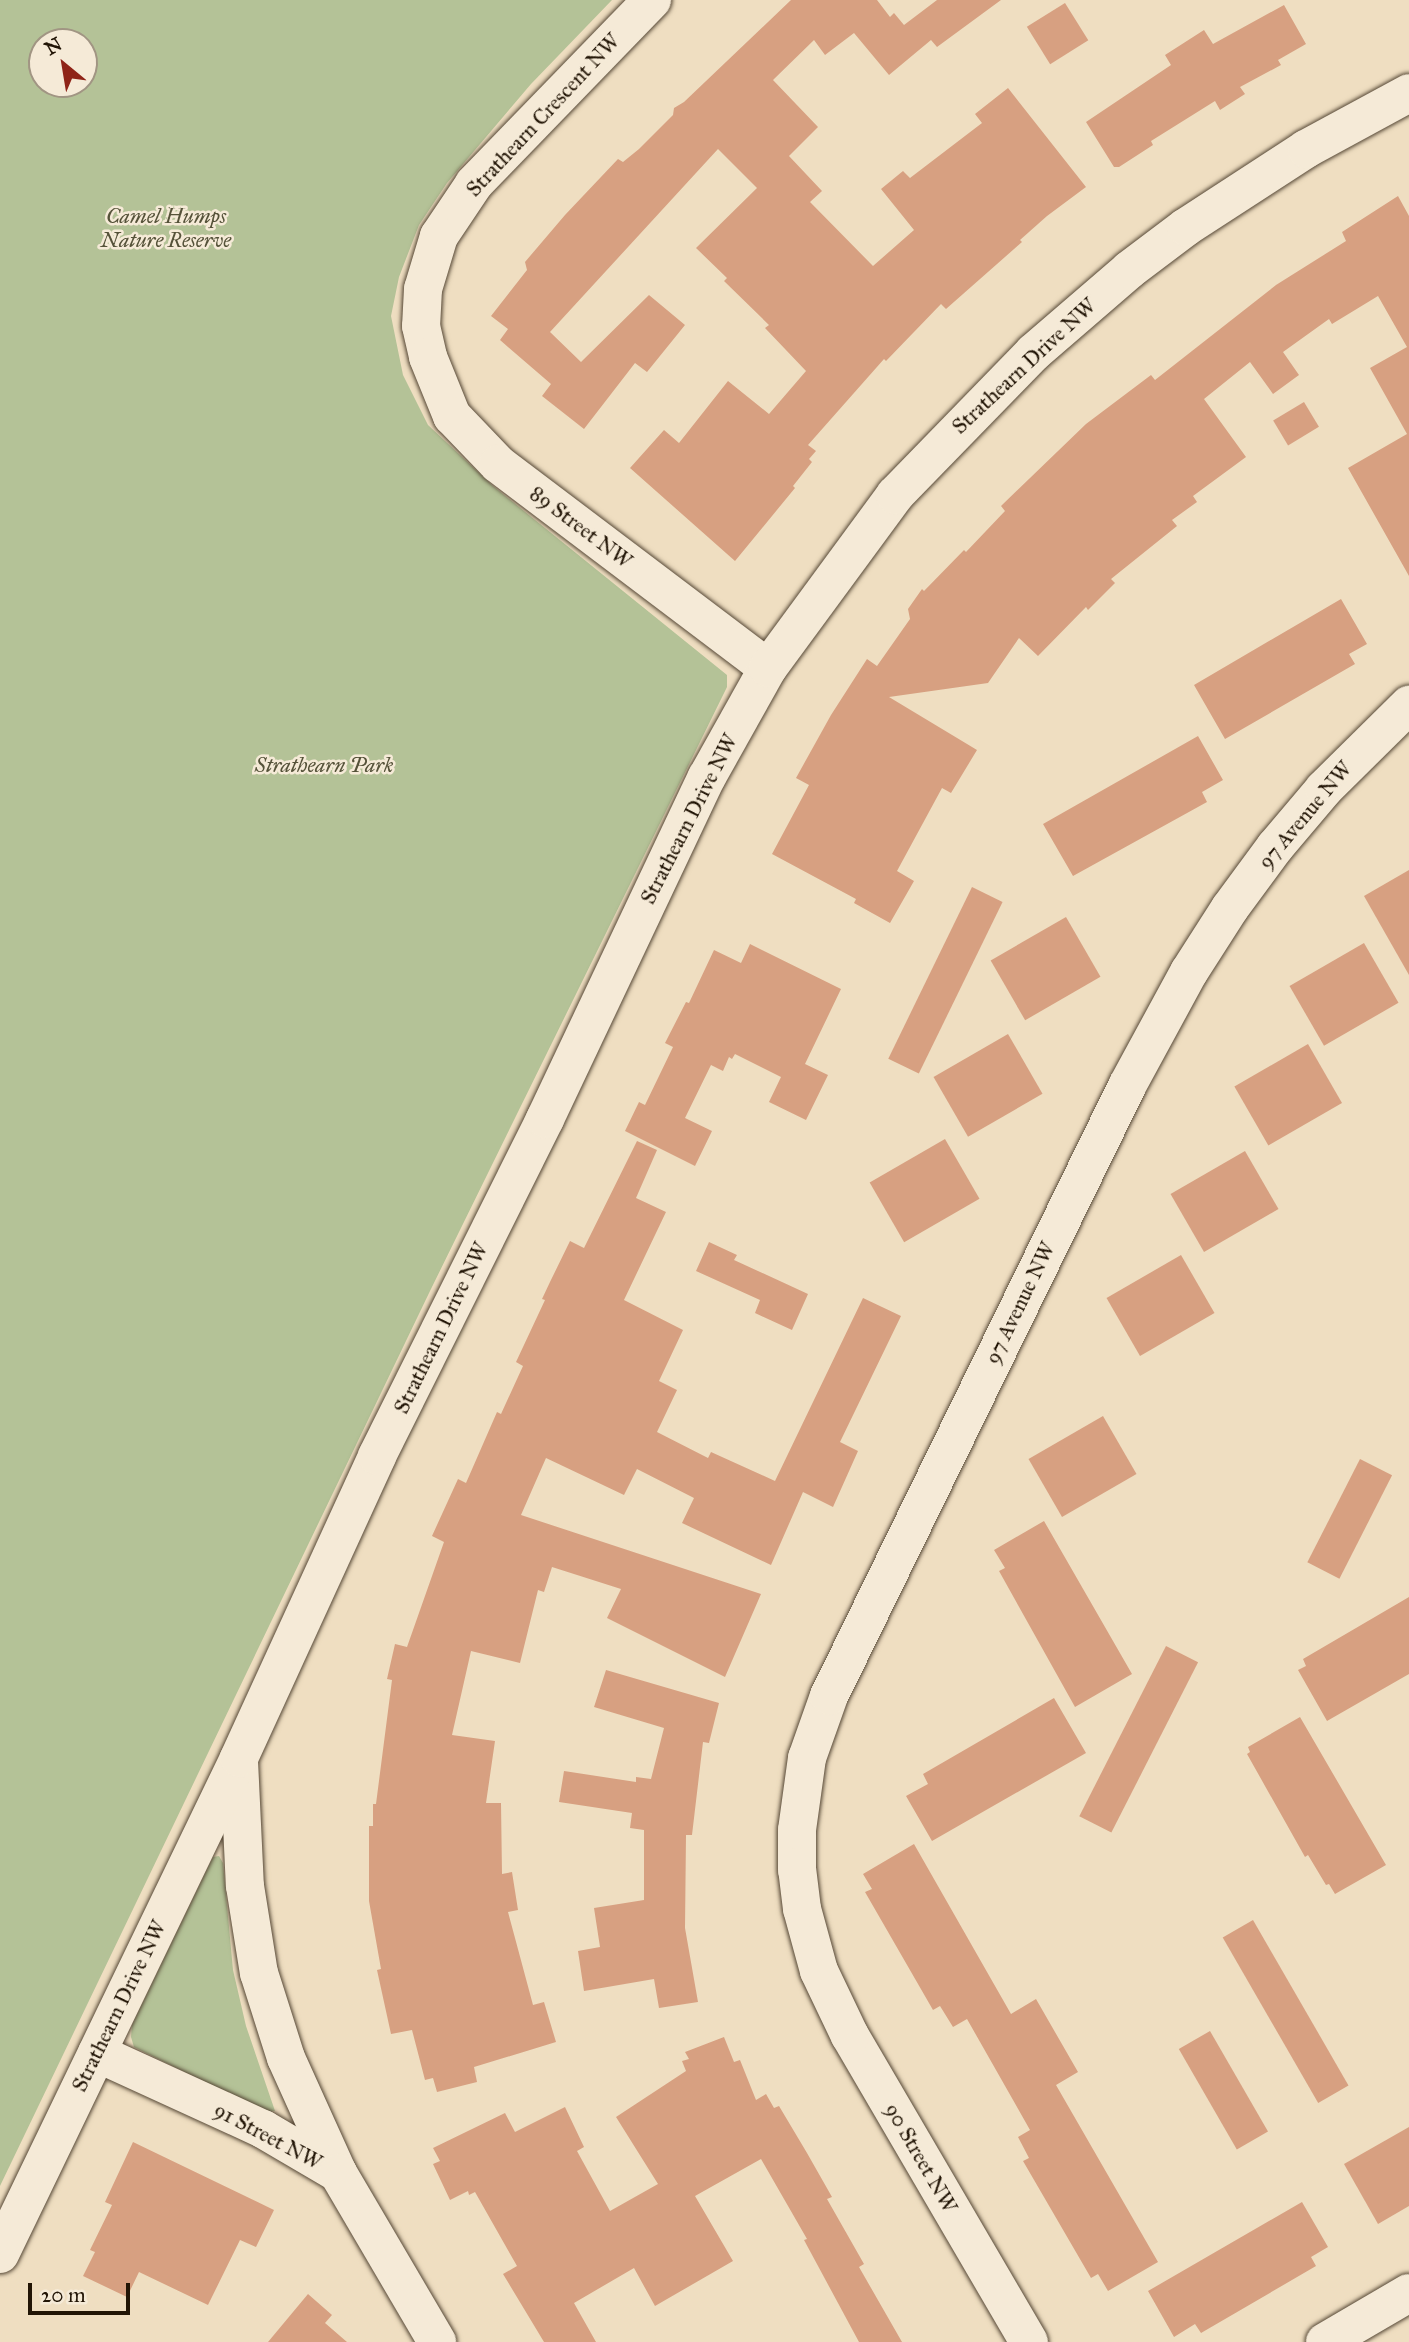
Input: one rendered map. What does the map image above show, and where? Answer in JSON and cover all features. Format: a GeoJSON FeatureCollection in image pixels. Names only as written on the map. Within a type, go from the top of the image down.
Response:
{"type":"FeatureCollection","features":[{"type":"Feature","properties":{"kind":"street","name":"Strathearn Crescent NW"},"geometry":{"type":"LineString","coordinates":[[428,358],[421,326],[423,289],[439,236],[474,184],[652,0]]}},
{"type":"Feature","properties":{"kind":"street","name":"Strathearn Drive NW"},"geometry":{"type":"LineString","coordinates":[[0,2254],[239,1758],[377,1456],[551,1107],[707,777],[768,668],[895,495],[1033,353],[1129,270],[1186,227],[1306,149],[1409,93]]}},
{"type":"Feature","properties":{"kind":"street","name":"89 Street NW"},"geometry":{"type":"LineString","coordinates":[[428,358],[452,416],[498,464],[768,668]]}},
{"type":"Feature","properties":{"kind":"street","name":"97 Avenue NW"},"geometry":{"type":"LineString","coordinates":[[819,1971],[802,1909],[797,1830],[807,1758],[829,1696],[1127,1086],[1189,972],[1230,908],[1275,847],[1324,789],[1409,705]]}},
{"type":"Feature","properties":{"kind":"street","name":"Strathearn Drive NW"},"geometry":{"type":"LineString","coordinates":[[239,1758],[245,1886],[259,1973],[286,2059],[338,2173]]}},
{"type":"Feature","properties":{"kind":"street","name":"90 Street NW"},"geometry":{"type":"LineString","coordinates":[[819,1971],[850,2036],[1029,2342]]}},
{"type":"Feature","properties":{"kind":"street","name":"91 Street NW"},"geometry":{"type":"LineString","coordinates":[[97,2053],[263,2129],[338,2173],[437,2342]]}},
{"type":"Feature","properties":{"kind":"street"},"geometry":{"type":"LineString","coordinates":[[1325,2342],[1409,2293]]}},
{"type":"Feature","properties":{"kind":"green space","name":"Strathearn Park"},"geometry":{"type":"Polygon","coordinates":[[[0,0],[612,0],[531,84],[447,183],[419,225],[399,277],[391,316],[403,375],[428,425],[493,486],[727,675],[727,687],[430,1291],[0,2186],[0,0]]]}},
{"type":"Feature","properties":{"kind":"green space"},"geometry":{"type":"Polygon","coordinates":[[[219,1856],[223,1863],[233,1970],[246,2026],[275,2111],[266,2112],[134,2047],[131,2037],[132,2025],[213,1857],[219,1856]]]}},
{"type":"Feature","properties":{"kind":"building"},"geometry":{"type":"Polygon","coordinates":[[[791,0],[877,0],[890,17],[894,13],[904,25],[937,0],[1001,0],[937,47],[931,40],[889,75],[854,33],[825,55],[814,40],[773,80],[818,127],[789,156],[822,191],[810,202],[873,266],[914,230],[881,189],[903,171],[910,178],[982,123],[975,114],[1008,88],[1086,187],[1047,216],[1020,240],[1022,242],[946,309],[941,304],[886,361],[884,359],[808,445],[816,451],[809,459],[812,462],[793,486],[795,488],[735,561],[630,468],[664,430],[679,443],[728,381],[769,414],[806,371],[765,328],[769,325],[724,281],[727,278],[696,248],[757,188],[718,149],[550,332],[581,362],[649,295],[685,325],[647,372],[635,363],[584,429],[542,396],[551,384],[500,340],[508,329],[491,316],[527,270],[525,262],[618,159],[623,162],[639,149],[673,115],[674,108],[684,102],[791,0]]]}},
{"type":"Feature","properties":{"kind":"building"},"geometry":{"type":"Polygon","coordinates":[[[1065,3],[1088,40],[1050,64],[1027,27],[1065,3]]]}},
{"type":"Feature","properties":{"kind":"building"},"geometry":{"type":"Polygon","coordinates":[[[1284,5],[1306,44],[1278,60],[1281,65],[1240,87],[1245,94],[1220,110],[1215,101],[1151,141],[1153,145],[1119,167],[1114,167],[1086,122],[1171,65],[1165,55],[1204,30],[1213,44],[1284,5]]]}},
{"type":"Feature","properties":{"kind":"building"},"geometry":{"type":"Polygon","coordinates":[[[1398,196],[1409,216],[1409,576],[1348,468],[1407,434],[1370,368],[1407,347],[1378,296],[1332,324],[1329,319],[1283,352],[1299,375],[1273,394],[1250,362],[1204,399],[1246,457],[1193,496],[1197,502],[1172,520],[1177,526],[1111,579],[1115,583],[1088,610],[1086,607],[1038,656],[1019,638],[988,683],[889,697],[977,750],[951,793],[942,788],[897,871],[914,881],[890,923],[854,903],[856,899],[772,854],[809,785],[796,778],[831,715],[867,659],[877,666],[910,619],[908,609],[922,589],[924,591],[964,550],[966,552],[1005,511],[1001,506],[1086,424],[1151,375],[1155,380],[1276,285],[1346,241],[1342,232],[1398,196]]]}},
{"type":"Feature","properties":{"kind":"building"},"geometry":{"type":"Polygon","coordinates":[[[1304,402],[1319,427],[1288,445],[1273,421],[1304,402]]]}},
{"type":"Feature","properties":{"kind":"building"},"geometry":{"type":"Polygon","coordinates":[[[1341,599],[1367,644],[1349,654],[1355,664],[1225,739],[1194,685],[1341,599]]]}},
{"type":"Feature","properties":{"kind":"building"},"geometry":{"type":"Polygon","coordinates":[[[1198,736],[1223,780],[1202,792],[1207,802],[1073,876],[1043,824],[1198,736]]]}},
{"type":"Feature","properties":{"kind":"building"},"geometry":{"type":"Polygon","coordinates":[[[1409,870],[1409,975],[1364,896],[1409,870]]]}},
{"type":"Feature","properties":{"kind":"building"},"geometry":{"type":"Polygon","coordinates":[[[972,887],[1003,902],[919,1074],[888,1059],[972,887]]]}},
{"type":"Feature","properties":{"kind":"building"},"geometry":{"type":"Polygon","coordinates":[[[1066,917],[1100,977],[1025,1020],[991,960],[1066,917]]]}},
{"type":"Feature","properties":{"kind":"building"},"geometry":{"type":"Polygon","coordinates":[[[1364,943],[1398,1003],[1324,1046],[1290,986],[1364,943]]]}},
{"type":"Feature","properties":{"kind":"building"},"geometry":{"type":"Polygon","coordinates":[[[750,944],[841,989],[805,1064],[828,1075],[806,1120],[769,1102],[781,1077],[735,1054],[732,1059],[729,1057],[723,1071],[711,1065],[685,1118],[712,1131],[695,1166],[625,1131],[639,1102],[645,1105],[673,1047],[665,1043],[686,1002],[689,1003],[714,950],[741,963],[750,944]]]}},
{"type":"Feature","properties":{"kind":"building"},"geometry":{"type":"Polygon","coordinates":[[[1008,1034],[1042,1094],[968,1137],[934,1077],[1008,1034]]]}},
{"type":"Feature","properties":{"kind":"building"},"geometry":{"type":"Polygon","coordinates":[[[1308,1044],[1342,1103],[1268,1145],[1234,1086],[1308,1044]]]}},
{"type":"Feature","properties":{"kind":"building"},"geometry":{"type":"Polygon","coordinates":[[[945,1139],[979,1199],[904,1242],[870,1182],[945,1139]]]}},
{"type":"Feature","properties":{"kind":"building"},"geometry":{"type":"Polygon","coordinates":[[[637,1141],[657,1150],[636,1198],[666,1212],[624,1300],[683,1330],[659,1381],[677,1390],[657,1432],[708,1458],[711,1452],[775,1481],[863,1298],[901,1316],[840,1442],[858,1451],[833,1507],[803,1492],[771,1565],[682,1523],[694,1498],[637,1469],[624,1495],[546,1458],[521,1515],[761,1594],[725,1677],[607,1618],[621,1589],[552,1567],[544,1592],[538,1590],[520,1663],[471,1651],[452,1735],[495,1741],[486,1803],[501,1803],[502,1874],[512,1872],[518,1910],[508,1912],[533,2005],[544,2002],[556,2042],[474,2067],[477,2082],[437,2092],[433,2078],[425,2080],[412,2030],[391,2034],[377,1970],[381,1969],[369,1901],[369,1826],[373,1826],[373,1804],[376,1804],[392,1680],[387,1679],[395,1644],[407,1647],[444,1542],[432,1536],[458,1479],[466,1483],[497,1412],[501,1414],[523,1366],[516,1362],[570,1241],[584,1248],[637,1141]]]}},
{"type":"Feature","properties":{"kind":"building"},"geometry":{"type":"Polygon","coordinates":[[[1245,1151],[1278,1209],[1204,1252],[1171,1194],[1245,1151]]]}},
{"type":"Feature","properties":{"kind":"building"},"geometry":{"type":"Polygon","coordinates":[[[709,1242],[737,1255],[734,1260],[808,1294],[792,1330],[755,1313],[760,1300],[696,1271],[709,1242]]]}},
{"type":"Feature","properties":{"kind":"building"},"geometry":{"type":"Polygon","coordinates":[[[1181,1255],[1214,1313],[1140,1356],[1107,1298],[1181,1255]]]}},
{"type":"Feature","properties":{"kind":"building"},"geometry":{"type":"Polygon","coordinates":[[[1103,1416],[1136,1474],[1062,1517],[1029,1459],[1103,1416]]]}},
{"type":"Feature","properties":{"kind":"building"},"geometry":{"type":"Polygon","coordinates":[[[1360,1459],[1392,1475],[1339,1579],[1307,1562],[1360,1459]]]}},
{"type":"Feature","properties":{"kind":"building"},"geometry":{"type":"Polygon","coordinates":[[[1044,1521],[1132,1674],[1075,1707],[999,1571],[1005,1568],[994,1550],[1044,1521]]]}},
{"type":"Feature","properties":{"kind":"building"},"geometry":{"type":"Polygon","coordinates":[[[1409,1597],[1409,1674],[1327,1721],[1298,1670],[1306,1666],[1303,1659],[1409,1597]]]}},
{"type":"Feature","properties":{"kind":"building"},"geometry":{"type":"Polygon","coordinates":[[[1166,1646],[1198,1662],[1111,1833],[1079,1816],[1166,1646]]]}},
{"type":"Feature","properties":{"kind":"building"},"geometry":{"type":"Polygon","coordinates":[[[606,1670],[719,1703],[709,1743],[703,1742],[692,1835],[686,1835],[685,1928],[698,2002],[659,2008],[654,1979],[584,1991],[578,1951],[600,1947],[594,1908],[644,1900],[644,1830],[630,1828],[632,1813],[559,1802],[564,1771],[636,1782],[636,1777],[651,1779],[664,1728],[594,1707],[606,1670]]]}},
{"type":"Feature","properties":{"kind":"building"},"geometry":{"type":"Polygon","coordinates":[[[1054,1698],[1086,1753],[932,1841],[906,1796],[928,1784],[923,1774],[1054,1698]]]}},
{"type":"Feature","properties":{"kind":"building"},"geometry":{"type":"Polygon","coordinates":[[[1300,1717],[1386,1865],[1335,1894],[1329,1884],[1326,1885],[1308,1855],[1305,1857],[1247,1754],[1250,1752],[1248,1747],[1300,1717]]]}},
{"type":"Feature","properties":{"kind":"building"},"geometry":{"type":"Polygon","coordinates":[[[914,1844],[1011,2014],[1036,1999],[1078,2072],[1056,2085],[1158,2262],[1108,2291],[1098,2274],[1091,2278],[1023,2161],[1029,2158],[1018,2137],[1030,2130],[967,2019],[953,2027],[940,2006],[933,2010],[865,1892],[872,1889],[863,1874],[914,1844]]]}},
{"type":"Feature","properties":{"kind":"building"},"geometry":{"type":"Polygon","coordinates":[[[1253,1920],[1348,2085],[1318,2103],[1223,1937],[1253,1920]]]}},
{"type":"Feature","properties":{"kind":"building"},"geometry":{"type":"Polygon","coordinates":[[[1210,2031],[1268,2131],[1237,2149],[1179,2049],[1210,2031]]]}},
{"type":"Feature","properties":{"kind":"building"},"geometry":{"type":"Polygon","coordinates":[[[724,2037],[734,2062],[740,2060],[756,2100],[766,2094],[774,2108],[779,2106],[807,2153],[832,2197],[827,2199],[864,2264],[859,2267],[902,2342],[859,2342],[804,2240],[807,2239],[761,2159],[695,2196],[733,2261],[655,2306],[634,2268],[574,2303],[596,2342],[544,2342],[503,2274],[517,2266],[475,2192],[469,2195],[468,2191],[450,2200],[433,2164],[440,2161],[433,2148],[505,2113],[515,2132],[565,2107],[584,2147],[577,2151],[610,2211],[658,2184],[616,2117],[686,2071],[682,2061],[689,2059],[685,2052],[724,2037]]]}},
{"type":"Feature","properties":{"kind":"building"},"geometry":{"type":"Polygon","coordinates":[[[1409,2127],[1409,2206],[1378,2224],[1344,2164],[1409,2127]]]}},
{"type":"Feature","properties":{"kind":"building"},"geometry":{"type":"Polygon","coordinates":[[[133,2142],[274,2210],[256,2247],[240,2240],[208,2305],[139,2272],[127,2297],[83,2276],[95,2252],[90,2250],[112,2205],[105,2202],[133,2142]]]}},
{"type":"Feature","properties":{"kind":"building"},"geometry":{"type":"Polygon","coordinates":[[[1302,2202],[1328,2247],[1311,2257],[1316,2266],[1201,2333],[1195,2324],[1174,2337],[1148,2291],[1302,2202]]]}},
{"type":"Feature","properties":{"kind":"building"},"geometry":{"type":"Polygon","coordinates":[[[308,2294],[332,2315],[325,2323],[347,2342],[268,2342],[308,2294]]]}},
{"type":"Feature","properties":{"kind":"park label","name":"Camel Humps Nature Reserve"},"geometry":{"type":"Point","coordinates":[166,228]}}]}
